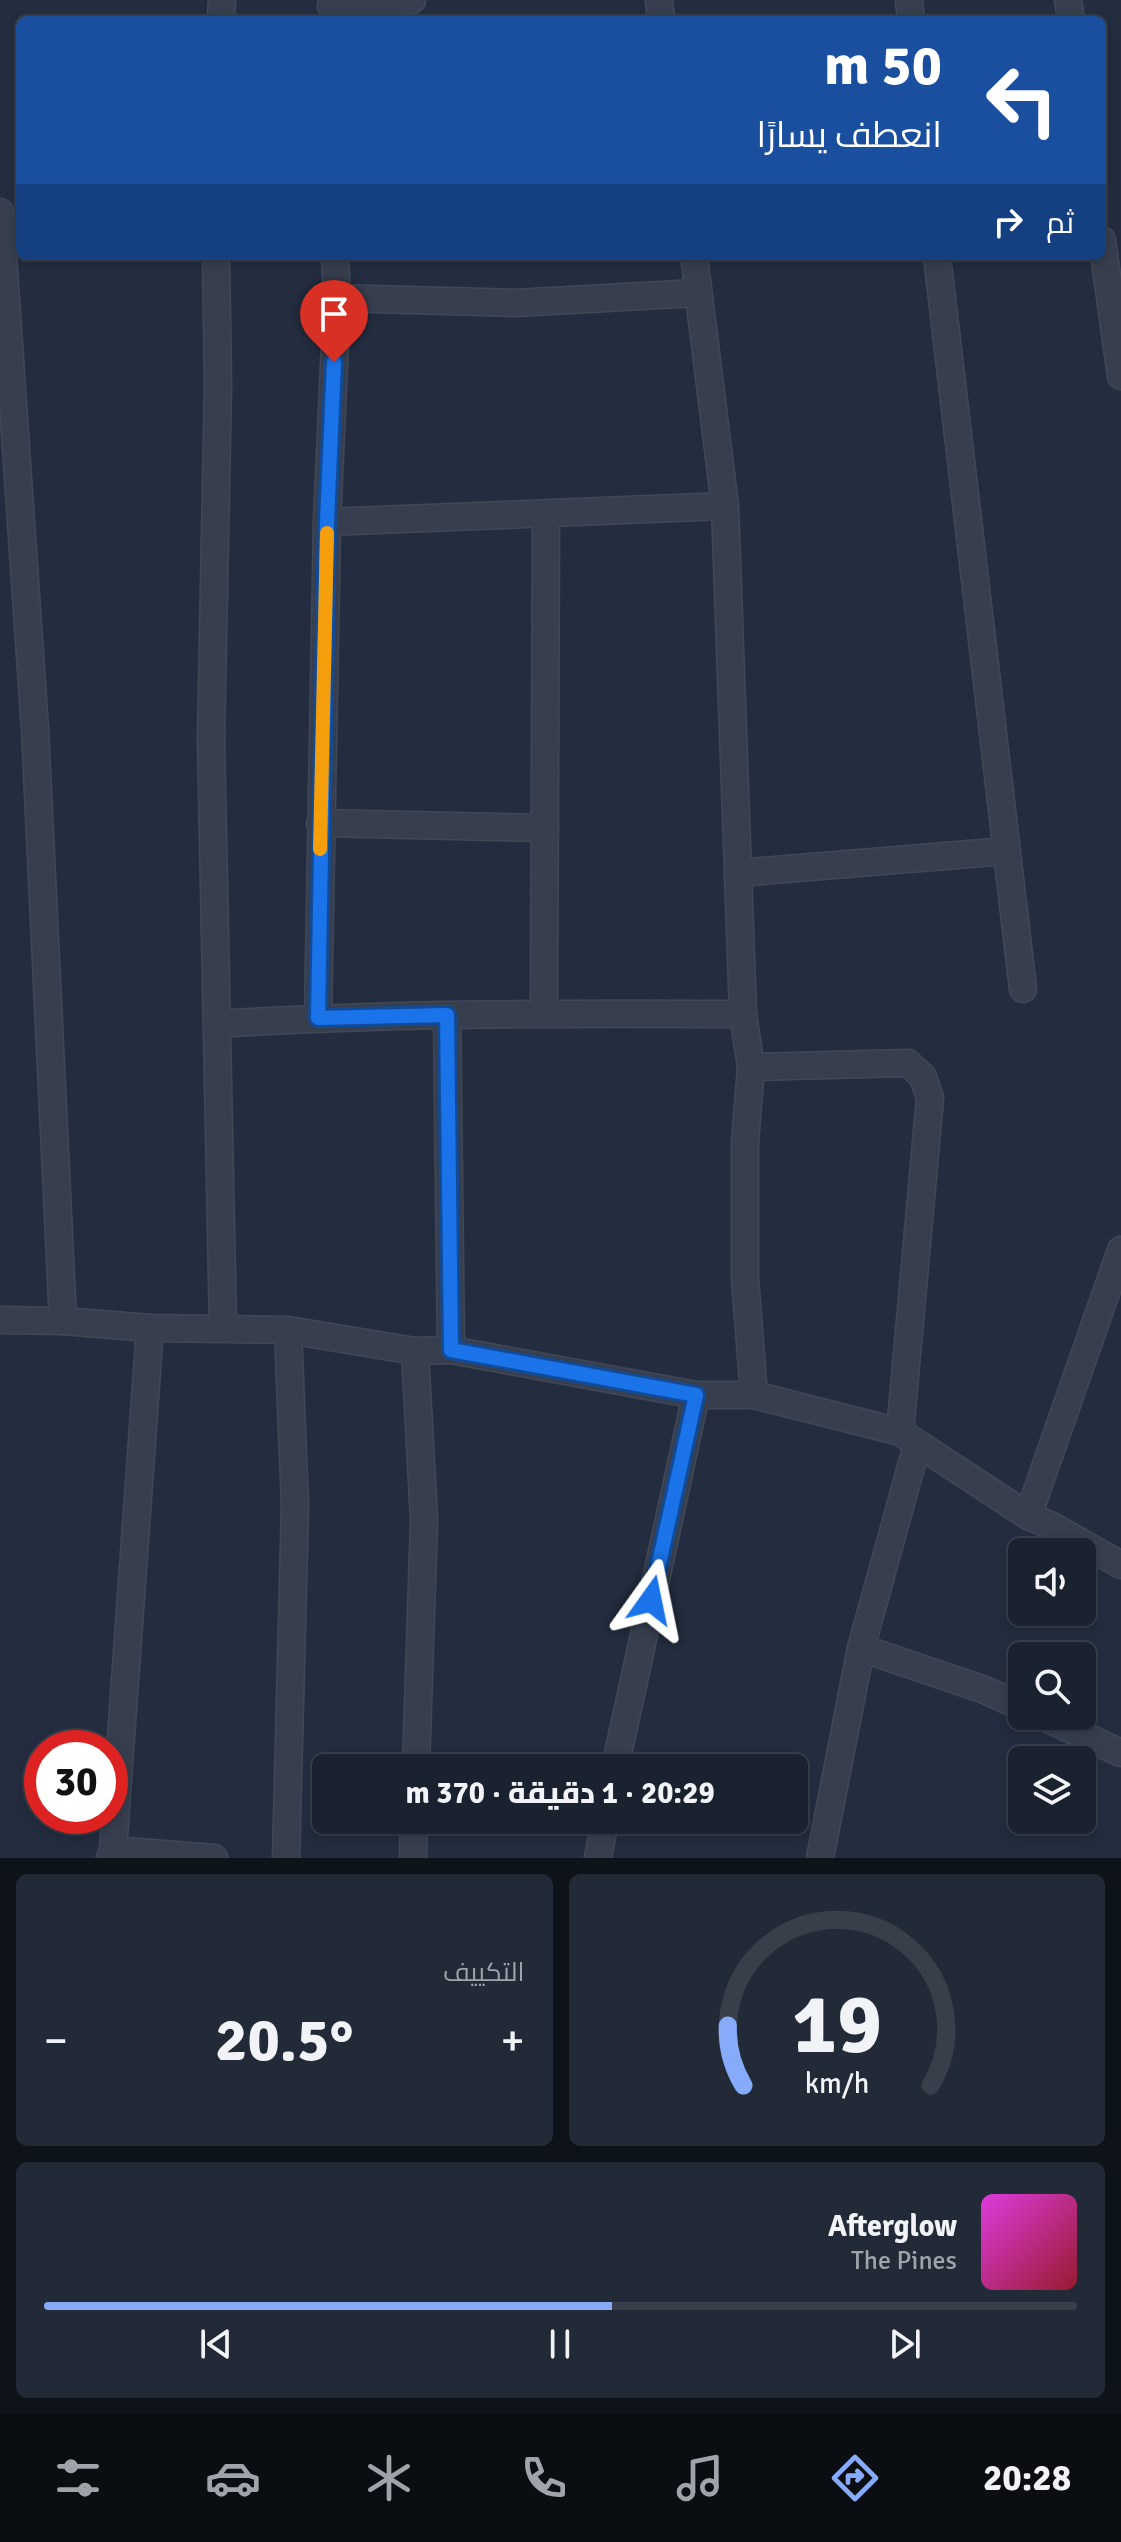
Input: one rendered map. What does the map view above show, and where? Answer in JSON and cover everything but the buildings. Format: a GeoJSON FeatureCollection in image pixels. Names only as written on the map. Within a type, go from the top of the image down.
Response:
{"type":"FeatureCollection","features":[{"type":"Feature","properties":{"kind":"street"},"geometry":{"type":"LineString","coordinates":[[330,9],[412,0]]}},
{"type":"Feature","properties":{"kind":"street"},"geometry":{"type":"LineString","coordinates":[[0,212],[35,729],[63,1321]]}},
{"type":"Feature","properties":{"kind":"street"},"geometry":{"type":"LineString","coordinates":[[216,260],[218,385],[211,739],[223,1328]]}},
{"type":"Feature","properties":{"kind":"street"},"geometry":{"type":"LineString","coordinates":[[318,1018],[327,522],[337,298],[335,260]]}},
{"type":"Feature","properties":{"kind":"street"},"geometry":{"type":"LineString","coordinates":[[694,260],[725,506],[743,1014],[751,1067],[745,1142],[745,1278],[754,1395]]}},
{"type":"Feature","properties":{"kind":"street"},"geometry":{"type":"LineString","coordinates":[[937,260],[1023,989]]}},
{"type":"Feature","properties":{"kind":"street"},"geometry":{"type":"LineString","coordinates":[[1105,260],[1121,376]]}},
{"type":"Feature","properties":{"kind":"street"},"geometry":{"type":"LineString","coordinates":[[337,298],[516,303],[697,293]]}},
{"type":"Feature","properties":{"kind":"street"},"geometry":{"type":"LineString","coordinates":[[327,522],[725,506]]}},
{"type":"Feature","properties":{"kind":"street"},"geometry":{"type":"LineString","coordinates":[[544,1013],[546,513]]}},
{"type":"Feature","properties":{"kind":"street"},"geometry":{"type":"LineString","coordinates":[[320,823],[545,828]]}},
{"type":"Feature","properties":{"kind":"street"},"geometry":{"type":"LineString","coordinates":[[738,873],[1006,851]]}},
{"type":"Feature","properties":{"kind":"street"},"geometry":{"type":"LineString","coordinates":[[217,1024],[318,1018],[544,1013],[743,1014]]}},
{"type":"Feature","properties":{"kind":"street"},"geometry":{"type":"LineString","coordinates":[[447,1015],[451,1350]]}},
{"type":"Feature","properties":{"kind":"street"},"geometry":{"type":"LineString","coordinates":[[751,1067],[908,1063],[923,1077],[930,1098],[908,1438],[861,1648],[820,1858]]}},
{"type":"Feature","properties":{"kind":"street"},"geometry":{"type":"LineString","coordinates":[[1028,1516],[1121,1252]]}},
{"type":"Feature","properties":{"kind":"street"},"geometry":{"type":"LineString","coordinates":[[0,1320],[150,1328],[288,1330],[415,1351],[451,1350],[696,1395],[754,1395],[908,1438],[1028,1516],[1121,1565]]}},
{"type":"Feature","properties":{"kind":"street"},"geometry":{"type":"LineString","coordinates":[[150,1328],[111,1854],[214,1858]]}},
{"type":"Feature","properties":{"kind":"street"},"geometry":{"type":"LineString","coordinates":[[286,1858],[295,1506],[288,1330]]}},
{"type":"Feature","properties":{"kind":"street"},"geometry":{"type":"LineString","coordinates":[[415,1351],[424,1520],[416,1754]]}},
{"type":"Feature","properties":{"kind":"street"},"geometry":{"type":"LineString","coordinates":[[618,1754],[696,1395]]}},
{"type":"Feature","properties":{"kind":"street"},"geometry":{"type":"LineString","coordinates":[[861,1648],[1008,1701]]}},
{"type":"Feature","properties":{"kind":"street"},"geometry":{"type":"LineString","coordinates":[[1072,1730],[1121,1753]]}},
{"type":"Feature","properties":{"kind":"street"},"geometry":{"type":"LineString","coordinates":[[413,1858],[414,1834]]}},
{"type":"Feature","properties":{"kind":"street"},"geometry":{"type":"LineString","coordinates":[[598,1858],[602,1834]]}},
{"type":"Feature","properties":{"kind":"slow traffic"},"geometry":{"type":"LineString","coordinates":[[320,849],[327,533]]}},
{"type":"Feature","properties":{"kind":"route"},"geometry":{"type":"LineString","coordinates":[[334,362],[327,522],[318,1018],[447,1015],[451,1350],[696,1395],[651,1600]]}}]}
